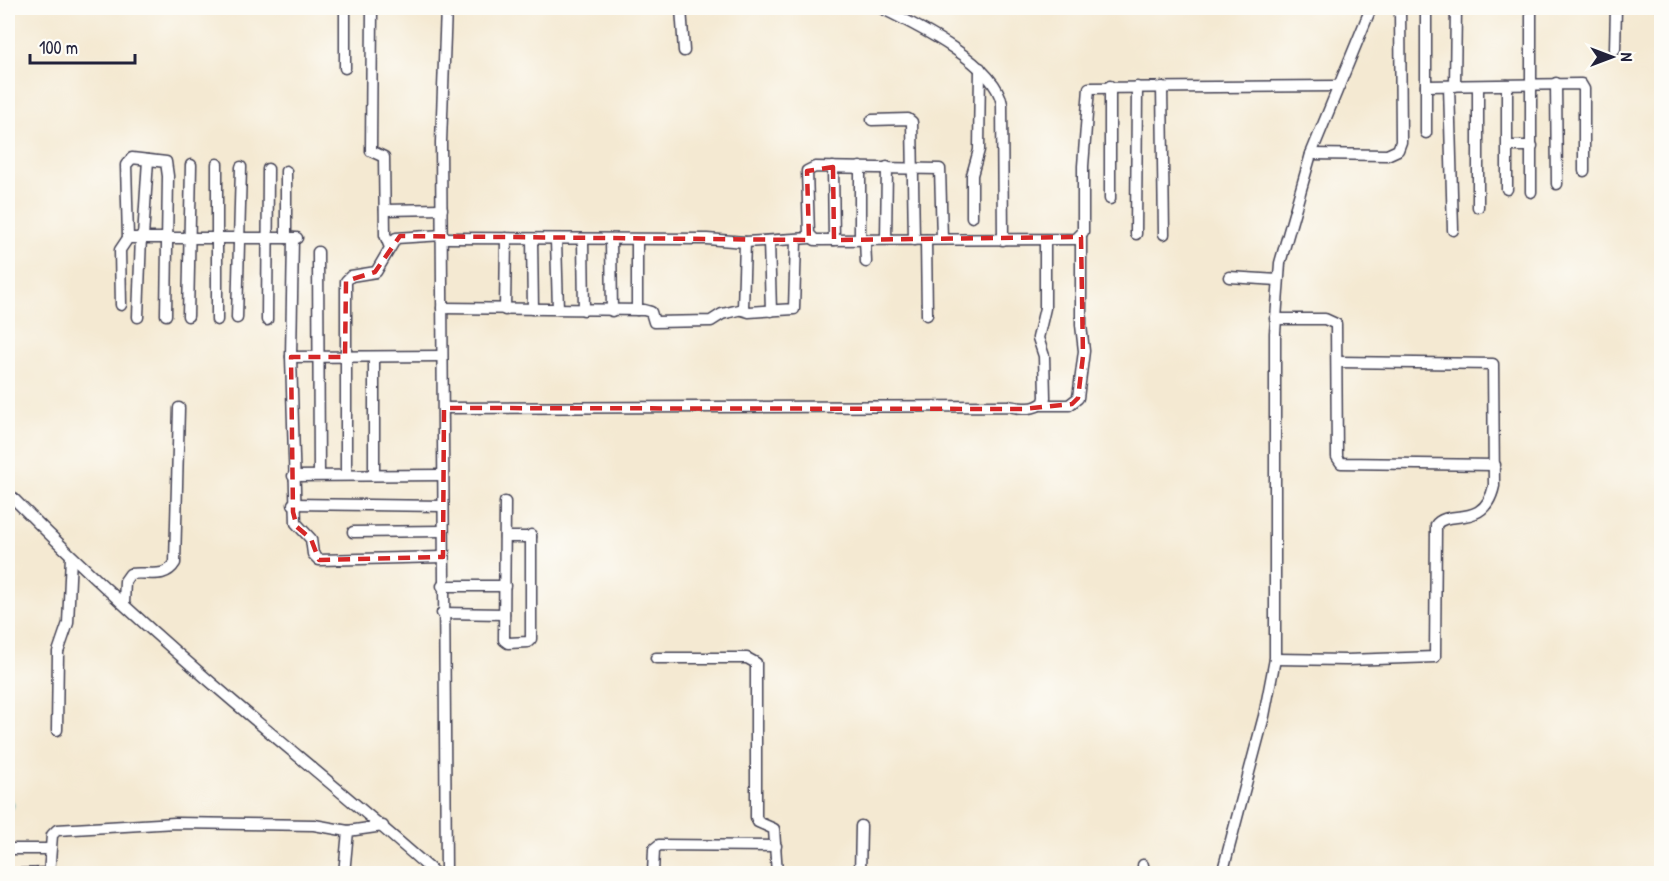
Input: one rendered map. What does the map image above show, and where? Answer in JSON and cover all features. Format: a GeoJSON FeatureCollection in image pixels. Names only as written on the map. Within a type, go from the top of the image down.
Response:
{"type":"FeatureCollection","features":[{"type":"Feature","properties":{"kind":"street"},"geometry":{"type":"LineString","coordinates":[[345,8],[345,68]]}},
{"type":"Feature","properties":{"kind":"street"},"geometry":{"type":"LineString","coordinates":[[372,8],[371,149],[372,153],[384,157],[385,235],[389,245]]}},
{"type":"Feature","properties":{"kind":"street"},"geometry":{"type":"LineString","coordinates":[[446,8],[443,40],[442,209],[444,408],[442,613],[446,873]]}},
{"type":"Feature","properties":{"kind":"street"},"geometry":{"type":"LineString","coordinates":[[681,8],[684,51]]}},
{"type":"Feature","properties":{"kind":"street"},"geometry":{"type":"LineString","coordinates":[[882,8],[964,55],[980,68],[998,92],[1002,104],[1003,240]]}},
{"type":"Feature","properties":{"kind":"street"},"geometry":{"type":"LineString","coordinates":[[1222,873],[1264,716],[1275,659],[1275,319],[1284,241],[1311,154],[1371,8]]}},
{"type":"Feature","properties":{"kind":"street"},"geometry":{"type":"LineString","coordinates":[[1311,154],[1387,155],[1398,150],[1401,142],[1400,8]]}},
{"type":"Feature","properties":{"kind":"street"},"geometry":{"type":"LineString","coordinates":[[1426,8],[1426,133]]}},
{"type":"Feature","properties":{"kind":"street"},"geometry":{"type":"LineString","coordinates":[[1454,230],[1452,86],[1456,8]]}},
{"type":"Feature","properties":{"kind":"street"},"geometry":{"type":"LineString","coordinates":[[1531,8],[1532,192]]}},
{"type":"Feature","properties":{"kind":"street"},"geometry":{"type":"LineString","coordinates":[[1615,49],[1616,8]]}},
{"type":"Feature","properties":{"kind":"street"},"geometry":{"type":"LineString","coordinates":[[972,217],[972,175],[979,150],[980,68]]}},
{"type":"Feature","properties":{"kind":"street"},"geometry":{"type":"LineString","coordinates":[[1556,83],[1557,184]]}},
{"type":"Feature","properties":{"kind":"street"},"geometry":{"type":"LineString","coordinates":[[1426,86],[1578,83],[1583,86],[1584,171]]}},
{"type":"Feature","properties":{"kind":"street"},"geometry":{"type":"LineString","coordinates":[[1507,85],[1507,189]]}},
{"type":"Feature","properties":{"kind":"street"},"geometry":{"type":"LineString","coordinates":[[1110,86],[1110,200]]}},
{"type":"Feature","properties":{"kind":"street"},"geometry":{"type":"LineString","coordinates":[[444,408],[849,405],[1008,406],[1023,409],[1042,405],[1069,405],[1078,398],[1084,351],[1081,325],[1081,237],[1087,93],[1091,87],[1339,86]]}},
{"type":"Feature","properties":{"kind":"street"},"geometry":{"type":"LineString","coordinates":[[1478,86],[1478,207]]}},
{"type":"Feature","properties":{"kind":"street"},"geometry":{"type":"LineString","coordinates":[[1136,234],[1137,87]]}},
{"type":"Feature","properties":{"kind":"street"},"geometry":{"type":"LineString","coordinates":[[1162,87],[1164,234]]}},
{"type":"Feature","properties":{"kind":"street"},"geometry":{"type":"LineString","coordinates":[[872,120],[911,121],[914,240]]}},
{"type":"Feature","properties":{"kind":"street"},"geometry":{"type":"LineString","coordinates":[[1508,146],[1532,146]]}},
{"type":"Feature","properties":{"kind":"street"},"geometry":{"type":"LineString","coordinates":[[121,305],[120,250],[128,238],[126,165],[132,159],[162,161],[167,165],[166,315]]}},
{"type":"Feature","properties":{"kind":"street"},"geometry":{"type":"LineString","coordinates":[[138,317],[148,160]]}},
{"type":"Feature","properties":{"kind":"street"},"geometry":{"type":"LineString","coordinates":[[217,164],[217,320]]}},
{"type":"Feature","properties":{"kind":"street"},"geometry":{"type":"LineString","coordinates":[[188,316],[192,165]]}},
{"type":"Feature","properties":{"kind":"street"},"geometry":{"type":"LineString","coordinates":[[237,318],[241,238],[241,167]]}},
{"type":"Feature","properties":{"kind":"street"},"geometry":{"type":"LineString","coordinates":[[810,238],[807,171],[815,167],[913,167],[937,168],[940,171],[942,239]]}},
{"type":"Feature","properties":{"kind":"street"},"geometry":{"type":"LineString","coordinates":[[833,167],[834,240]]}},
{"type":"Feature","properties":{"kind":"street"},"geometry":{"type":"LineString","coordinates":[[860,167],[866,262]]}},
{"type":"Feature","properties":{"kind":"street"},"geometry":{"type":"LineString","coordinates":[[886,239],[887,167]]}},
{"type":"Feature","properties":{"kind":"street"},"geometry":{"type":"LineString","coordinates":[[267,320],[268,169]]}},
{"type":"Feature","properties":{"kind":"street"},"geometry":{"type":"LineString","coordinates":[[286,171],[292,238],[293,504],[296,524],[311,539],[313,554],[319,560],[443,557]]}},
{"type":"Feature","properties":{"kind":"street"},"geometry":{"type":"LineString","coordinates":[[385,210],[442,209]]}},
{"type":"Feature","properties":{"kind":"street"},"geometry":{"type":"LineString","coordinates":[[346,475],[346,281],[351,276],[376,272],[389,245],[400,236],[745,242],[810,238],[1045,240],[1081,237]]}},
{"type":"Feature","properties":{"kind":"street"},"geometry":{"type":"LineString","coordinates":[[128,238],[292,238]]}},
{"type":"Feature","properties":{"kind":"street"},"geometry":{"type":"LineString","coordinates":[[505,310],[506,238]]}},
{"type":"Feature","properties":{"kind":"street"},"geometry":{"type":"LineString","coordinates":[[532,239],[533,309]]}},
{"type":"Feature","properties":{"kind":"street"},"geometry":{"type":"LineString","coordinates":[[556,240],[558,309]]}},
{"type":"Feature","properties":{"kind":"street"},"geometry":{"type":"LineString","coordinates":[[583,240],[584,310]]}},
{"type":"Feature","properties":{"kind":"street"},"geometry":{"type":"LineString","coordinates":[[611,240],[612,311]]}},
{"type":"Feature","properties":{"kind":"street"},"geometry":{"type":"LineString","coordinates":[[637,240],[637,310]]}},
{"type":"Feature","properties":{"kind":"street"},"geometry":{"type":"LineString","coordinates":[[442,308],[637,310],[651,312],[653,321],[657,322],[711,321],[724,313],[742,310],[789,311],[794,307],[796,240]]}},
{"type":"Feature","properties":{"kind":"street"},"geometry":{"type":"LineString","coordinates":[[926,240],[927,315]]}},
{"type":"Feature","properties":{"kind":"street"},"geometry":{"type":"LineString","coordinates":[[1042,405],[1045,361],[1038,335],[1046,302],[1045,240]]}},
{"type":"Feature","properties":{"kind":"street"},"geometry":{"type":"LineString","coordinates":[[769,241],[771,311]]}},
{"type":"Feature","properties":{"kind":"street"},"geometry":{"type":"LineString","coordinates":[[742,310],[745,242]]}},
{"type":"Feature","properties":{"kind":"street"},"geometry":{"type":"LineString","coordinates":[[318,252],[317,357],[320,475]]}},
{"type":"Feature","properties":{"kind":"street"},"geometry":{"type":"LineString","coordinates":[[1229,277],[1278,280]]}},
{"type":"Feature","properties":{"kind":"street"},"geometry":{"type":"LineString","coordinates":[[1275,319],[1334,321],[1338,328],[1337,457],[1341,463],[1495,465]]}},
{"type":"Feature","properties":{"kind":"street"},"geometry":{"type":"LineString","coordinates":[[291,357],[442,356]]}},
{"type":"Feature","properties":{"kind":"street"},"geometry":{"type":"LineString","coordinates":[[374,357],[374,475]]}},
{"type":"Feature","properties":{"kind":"street"},"geometry":{"type":"LineString","coordinates":[[1275,659],[1398,660],[1435,657],[1436,525],[1442,519],[1472,516],[1483,507],[1493,491],[1495,465],[1493,364],[1338,362]]}},
{"type":"Feature","properties":{"kind":"street"},"geometry":{"type":"LineString","coordinates":[[124,604],[127,577],[136,573],[162,574],[168,572],[176,563],[179,408]]}},
{"type":"Feature","properties":{"kind":"street"},"geometry":{"type":"LineString","coordinates":[[293,476],[443,475]]}},
{"type":"Feature","properties":{"kind":"street"},"geometry":{"type":"LineString","coordinates":[[8,493],[71,556],[233,702],[383,826],[436,873]]}},
{"type":"Feature","properties":{"kind":"street"},"geometry":{"type":"LineString","coordinates":[[505,502],[504,614],[505,641],[530,641],[531,536],[505,537]]}},
{"type":"Feature","properties":{"kind":"street"},"geometry":{"type":"LineString","coordinates":[[293,504],[443,506]]}},
{"type":"Feature","properties":{"kind":"street"},"geometry":{"type":"LineString","coordinates":[[353,532],[443,531]]}},
{"type":"Feature","properties":{"kind":"street"},"geometry":{"type":"LineString","coordinates":[[57,730],[58,652],[68,623],[71,556]]}},
{"type":"Feature","properties":{"kind":"street"},"geometry":{"type":"LineString","coordinates":[[442,586],[505,586]]}},
{"type":"Feature","properties":{"kind":"street"},"geometry":{"type":"LineString","coordinates":[[442,613],[504,614]]}},
{"type":"Feature","properties":{"kind":"street"},"geometry":{"type":"LineString","coordinates":[[656,658],[747,658],[756,663],[756,817],[758,822],[774,829],[777,873]]}},
{"type":"Feature","properties":{"kind":"street"},"geometry":{"type":"LineString","coordinates":[[19,873],[49,873],[49,849],[52,835],[57,830],[121,824],[314,825],[348,831],[383,826]]}},
{"type":"Feature","properties":{"kind":"street"},"geometry":{"type":"LineString","coordinates":[[860,873],[861,826]]}},
{"type":"Feature","properties":{"kind":"street"},"geometry":{"type":"LineString","coordinates":[[344,873],[348,831]]}},
{"type":"Feature","properties":{"kind":"street"},"geometry":{"type":"LineString","coordinates":[[653,873],[654,849],[659,845],[776,846]]}},
{"type":"Feature","properties":{"kind":"street"},"geometry":{"type":"LineString","coordinates":[[8,849],[49,849]]}},
{"type":"Feature","properties":{"kind":"highlighted area"},"geometry":{"type":"Polygon","coordinates":[[[833,167],[834,240],[1081,237],[1083,356],[1078,398],[1072,404],[1023,409],[444,408],[443,557],[319,560],[311,539],[297,527],[293,512],[291,357],[345,357],[346,281],[375,272],[400,236],[809,240],[807,171],[833,167]]]}}]}
